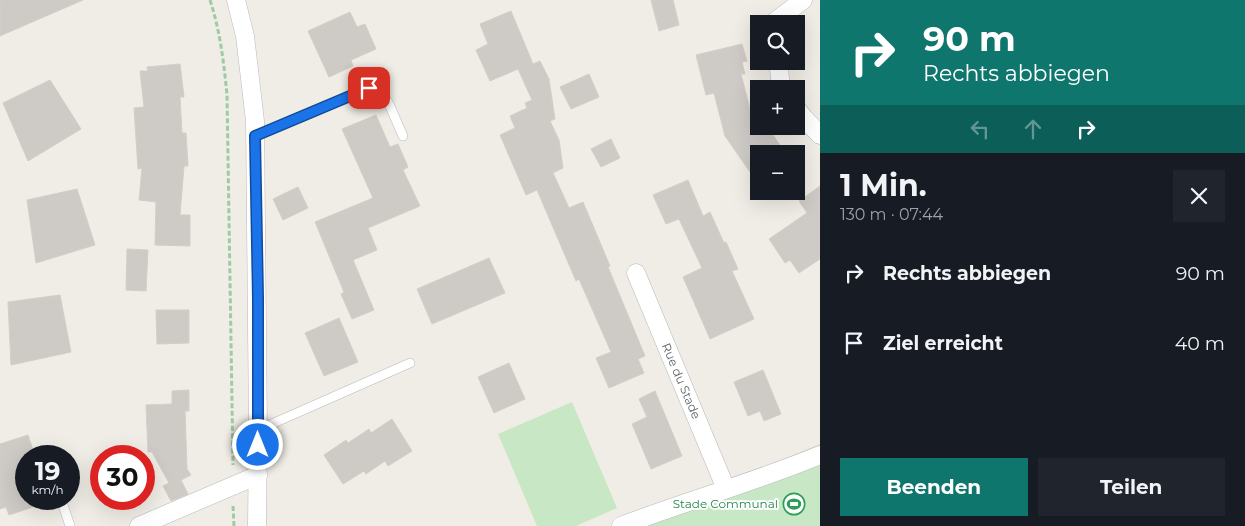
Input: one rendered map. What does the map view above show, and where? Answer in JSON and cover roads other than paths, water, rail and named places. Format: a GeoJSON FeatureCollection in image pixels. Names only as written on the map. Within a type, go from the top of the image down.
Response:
{"type":"FeatureCollection","features":[{"type":"Feature","properties":{"kind":"street"},"geometry":{"type":"LineString","coordinates":[[236,0],[244,36],[255,121],[258,294],[257,526]]}},
{"type":"Feature","properties":{"kind":"street"},"geometry":{"type":"LineString","coordinates":[[783,15],[803,0]]}},
{"type":"Feature","properties":{"kind":"street"},"geometry":{"type":"LineString","coordinates":[[805,119],[820,135]]}},
{"type":"Feature","properties":{"kind":"street","name":"Rue du Stade"},"geometry":{"type":"LineString","coordinates":[[636,273],[726,489]]}},
{"type":"Feature","properties":{"kind":"street"},"geometry":{"type":"LineString","coordinates":[[620,526],[784,470],[820,455]]}},
{"type":"Feature","properties":{"kind":"street"},"geometry":{"type":"LineString","coordinates":[[139,526],[258,475]]}},
{"type":"Feature","properties":{"kind":"lane"},"geometry":{"type":"LineString","coordinates":[[255,136],[369,88],[379,90],[389,104],[404,136]]}},
{"type":"Feature","properties":{"kind":"lane"},"geometry":{"type":"LineString","coordinates":[[258,430],[410,363]]}},
{"type":"Feature","properties":{"kind":"lane"},"geometry":{"type":"LineString","coordinates":[[65,510],[70,526]]}},
{"type":"Feature","properties":{"kind":"place","name":"Stade Communal"},"geometry":{"type":"Point","coordinates":[794,504]}}]}
